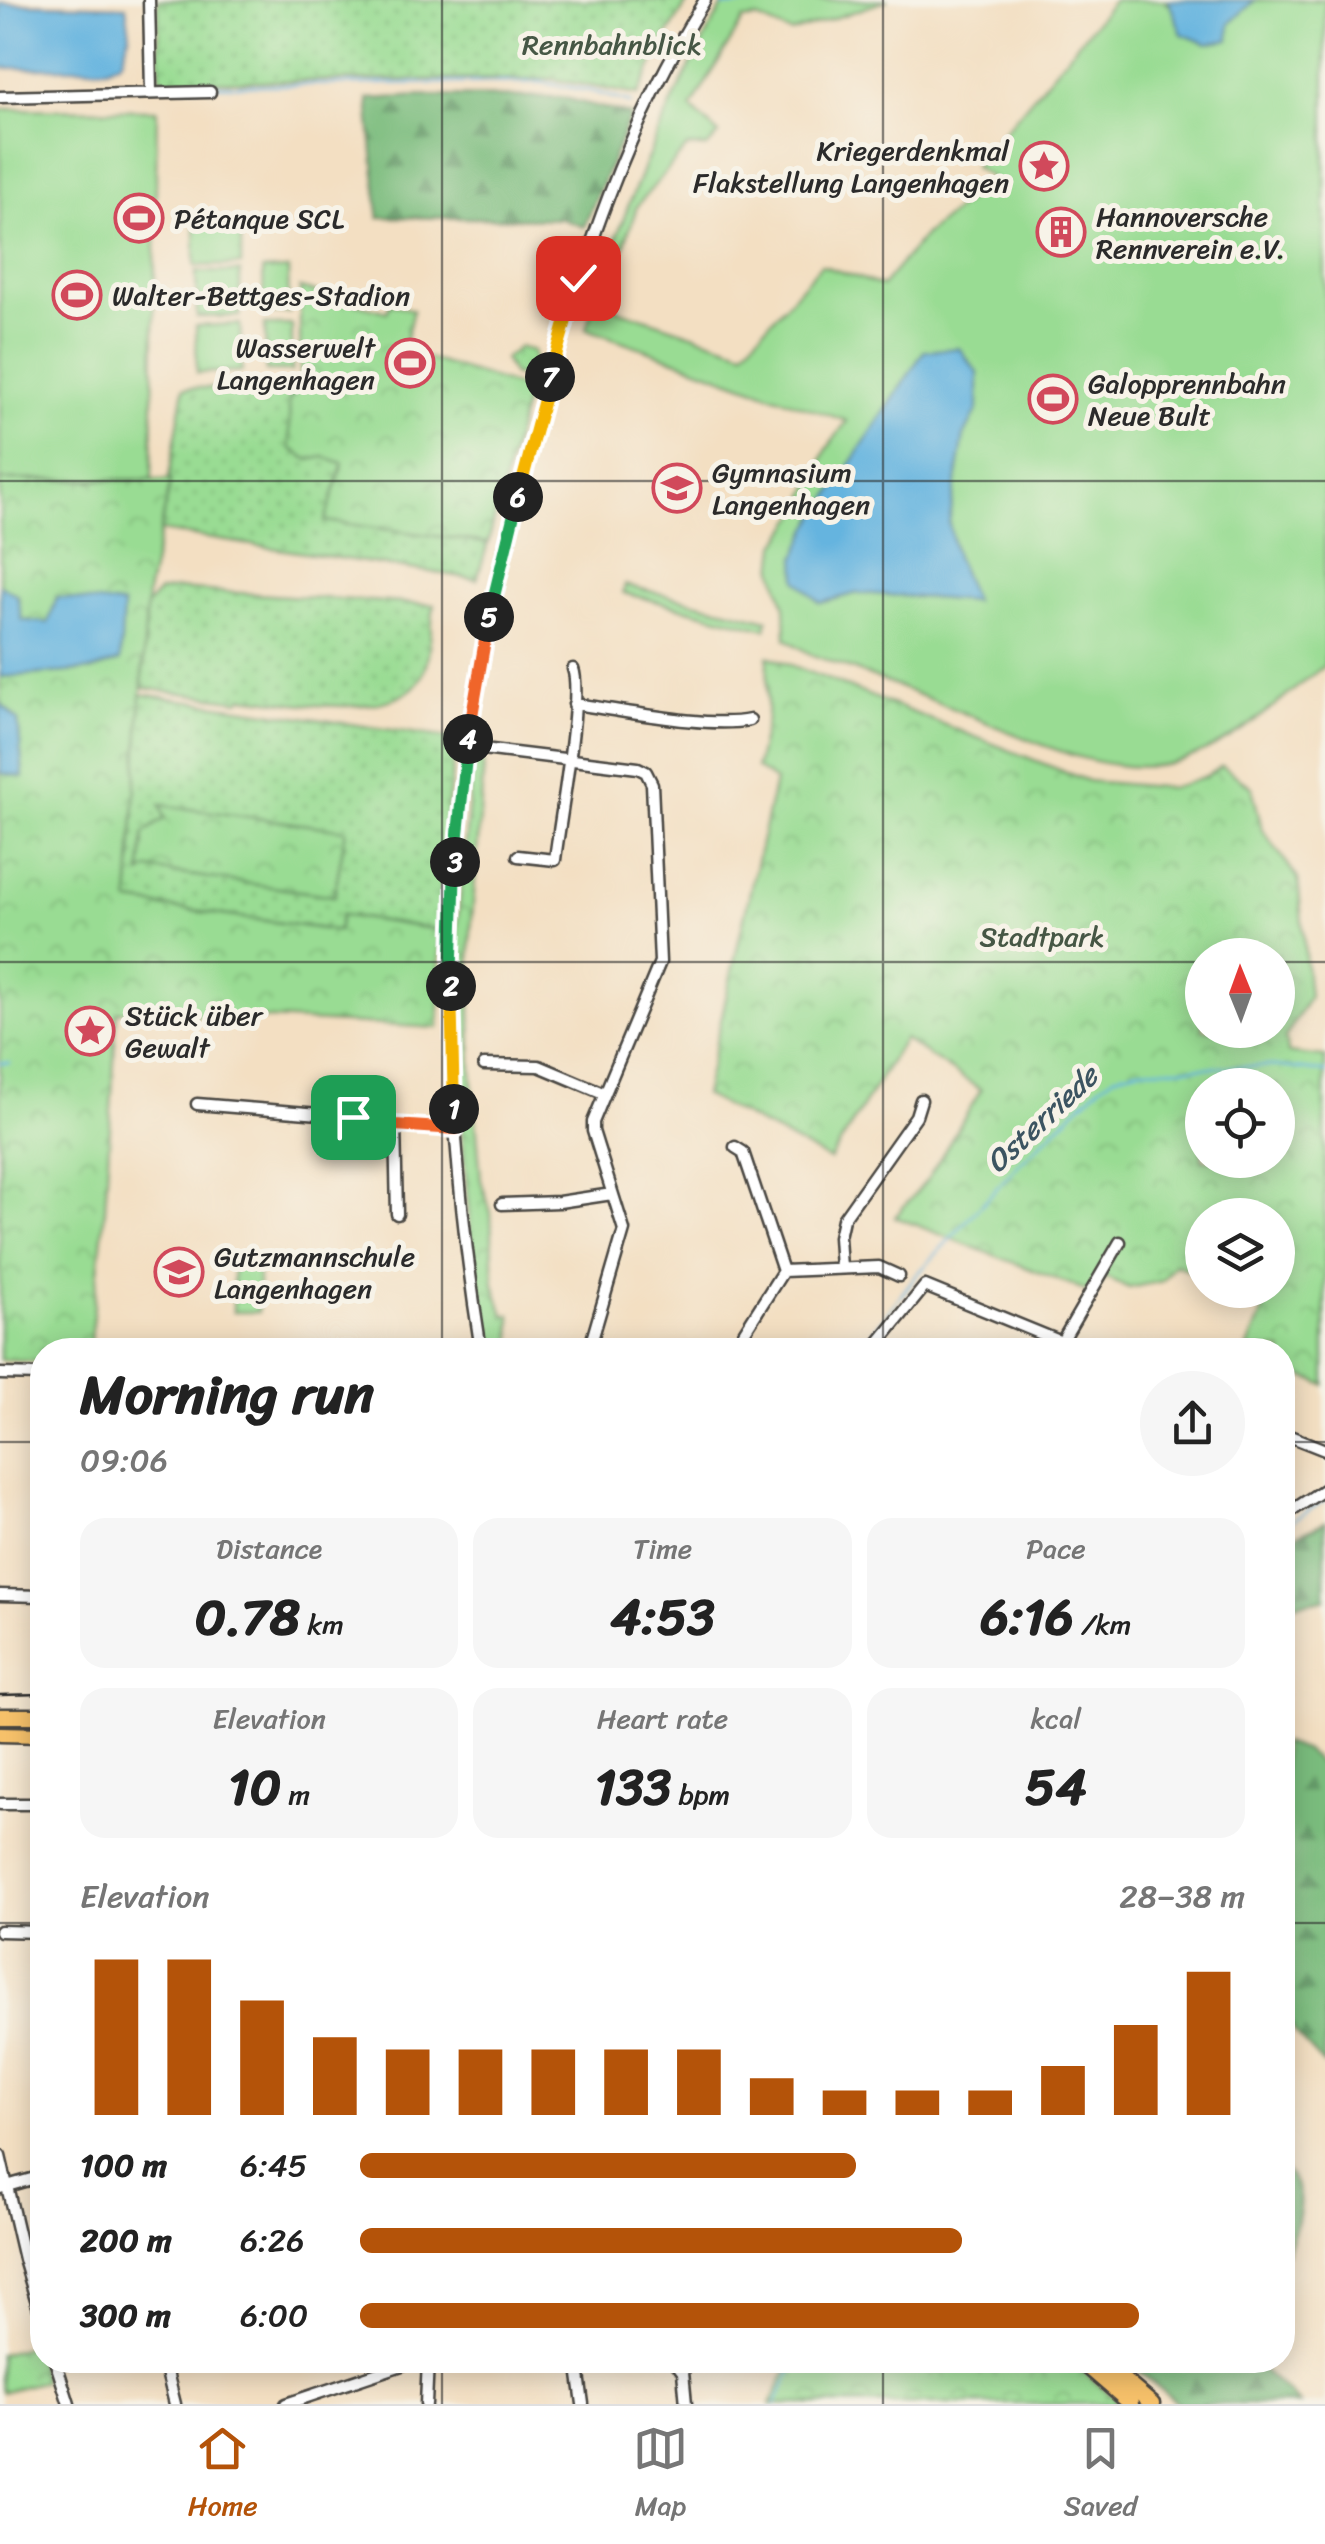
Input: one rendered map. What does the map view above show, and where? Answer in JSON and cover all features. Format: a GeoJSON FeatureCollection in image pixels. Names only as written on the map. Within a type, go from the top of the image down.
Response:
{"type":"FeatureCollection","features":[{"type":"Feature","properties":{"kind":"main road"},"geometry":{"type":"LineString","coordinates":[[0,1716],[30,1716]]}},
{"type":"Feature","properties":{"kind":"main road"},"geometry":{"type":"LineString","coordinates":[[0,1734],[30,1735]]}},
{"type":"Feature","properties":{"kind":"main road"},"geometry":{"type":"LineString","coordinates":[[1095,2373],[1131,2404]]}},
{"type":"Feature","properties":{"kind":"main road"},"geometry":{"type":"LineString","coordinates":[[1115,2373],[1152,2404]]}},
{"type":"Feature","properties":{"kind":"street"},"geometry":{"type":"LineString","coordinates":[[149,0],[151,92]]}},
{"type":"Feature","properties":{"kind":"street"},"geometry":{"type":"LineString","coordinates":[[479,1338],[456,1129],[451,948],[467,747],[499,572],[578,278],[646,109],[676,46],[705,0]]}},
{"type":"Feature","properties":{"kind":"street"},"geometry":{"type":"LineString","coordinates":[[0,97],[210,92]]}},
{"type":"Feature","properties":{"kind":"street"},"geometry":{"type":"LineString","coordinates":[[518,856],[554,860],[574,704],[573,668]]}},
{"type":"Feature","properties":{"kind":"street"},"geometry":{"type":"LineString","coordinates":[[574,704],[700,720],[750,720]]}},
{"type":"Feature","properties":{"kind":"street"},"geometry":{"type":"LineString","coordinates":[[467,747],[638,768],[646,772],[652,784],[660,962],[595,1112],[593,1131],[624,1238],[593,1338]]}},
{"type":"Feature","properties":{"kind":"street"},"geometry":{"type":"LineString","coordinates":[[484,1065],[539,1066],[603,1094]]}},
{"type":"Feature","properties":{"kind":"street"},"geometry":{"type":"LineString","coordinates":[[841,1268],[839,1237],[843,1218],[916,1116],[920,1100]]}},
{"type":"Feature","properties":{"kind":"street"},"geometry":{"type":"LineString","coordinates":[[197,1104],[456,1129]]}},
{"type":"Feature","properties":{"kind":"street"},"geometry":{"type":"LineString","coordinates":[[395,1125],[397,1214]]}},
{"type":"Feature","properties":{"kind":"street"},"geometry":{"type":"LineString","coordinates":[[734,1147],[743,1152],[784,1271]]}},
{"type":"Feature","properties":{"kind":"street"},"geometry":{"type":"LineString","coordinates":[[502,1204],[612,1194]]}},
{"type":"Feature","properties":{"kind":"street"},"geometry":{"type":"LineString","coordinates":[[1065,1338],[1120,1242]]}},
{"type":"Feature","properties":{"kind":"street"},"geometry":{"type":"LineString","coordinates":[[784,1271],[878,1267],[899,1276]]}},
{"type":"Feature","properties":{"kind":"street"},"geometry":{"type":"LineString","coordinates":[[741,1338],[784,1271]]}},
{"type":"Feature","properties":{"kind":"street"},"geometry":{"type":"LineString","coordinates":[[883,1338],[924,1286],[1042,1338]]}},
{"type":"Feature","properties":{"kind":"street"},"geometry":{"type":"LineString","coordinates":[[474,1338],[477,1327]]}},
{"type":"Feature","properties":{"kind":"street"},"geometry":{"type":"LineString","coordinates":[[0,1374],[30,1375]]}},
{"type":"Feature","properties":{"kind":"street"},"geometry":{"type":"LineString","coordinates":[[1295,1438],[1325,1450]]}},
{"type":"Feature","properties":{"kind":"street"},"geometry":{"type":"LineString","coordinates":[[1295,1509],[1325,1489]]}},
{"type":"Feature","properties":{"kind":"street"},"geometry":{"type":"LineString","coordinates":[[0,1595],[30,1596]]}},
{"type":"Feature","properties":{"kind":"street"},"geometry":{"type":"LineString","coordinates":[[0,1804],[30,1804]]}},
{"type":"Feature","properties":{"kind":"street"},"geometry":{"type":"LineString","coordinates":[[0,1931],[30,1932]]}},
{"type":"Feature","properties":{"kind":"street"},"geometry":{"type":"LineString","coordinates":[[0,2156],[4,2187],[30,2279]]}},
{"type":"Feature","properties":{"kind":"street"},"geometry":{"type":"LineString","coordinates":[[4,2187],[30,2179]]}},
{"type":"Feature","properties":{"kind":"street"},"geometry":{"type":"LineString","coordinates":[[59,2373],[69,2404]]}},
{"type":"Feature","properties":{"kind":"street"},"geometry":{"type":"LineString","coordinates":[[167,2373],[175,2404]]}},
{"type":"Feature","properties":{"kind":"street"},"geometry":{"type":"LineString","coordinates":[[286,2404],[378,2373]]}},
{"type":"Feature","properties":{"kind":"street"},"geometry":{"type":"LineString","coordinates":[[426,2404],[427,2373]]}},
{"type":"Feature","properties":{"kind":"street"},"geometry":{"type":"LineString","coordinates":[[578,2373],[583,2404]]}},
{"type":"Feature","properties":{"kind":"street"},"geometry":{"type":"LineString","coordinates":[[683,2373],[686,2404]]}},
{"type":"Feature","properties":{"kind":"green space","name":"Rennbahnblick"},"geometry":{"type":"Polygon","coordinates":[[[158,0],[689,0],[663,42],[638,95],[552,79],[163,82],[158,0]]]}},
{"type":"Feature","properties":{"kind":"green space","name":"Galopprennbahn Neue Bult"},"geometry":{"type":"Polygon","coordinates":[[[888,0],[791,33],[757,18],[743,20],[691,108],[719,134],[707,147],[687,147],[637,206],[605,305],[744,351],[821,265],[882,286],[925,235],[993,179],[974,167],[1114,0],[1168,0],[1166,3],[1230,23],[1255,0],[1325,0],[1325,665],[1253,722],[1214,747],[1172,763],[1147,767],[1093,761],[812,655],[786,639],[785,607],[774,570],[777,545],[797,515],[827,449],[847,421],[586,329],[646,162],[682,82],[724,4],[888,0]]]}},
{"type":"Feature","properties":{"kind":"green space"},"geometry":{"type":"Polygon","coordinates":[[[561,97],[631,115],[584,227],[562,219],[379,217],[368,99],[561,97]]]}},
{"type":"Feature","properties":{"kind":"green space","name":"Walter-Bettges-Stadion"},"geometry":{"type":"Polygon","coordinates":[[[0,109],[157,110],[152,479],[0,480],[0,109]]]}},
{"type":"Feature","properties":{"kind":"green space"},"geometry":{"type":"Polygon","coordinates":[[[195,222],[241,222],[241,265],[195,266],[195,222]]]}},
{"type":"Feature","properties":{"kind":"green space"},"geometry":{"type":"Polygon","coordinates":[[[288,269],[289,313],[264,313],[263,270],[288,269]]]}},
{"type":"Feature","properties":{"kind":"green space"},"geometry":{"type":"Polygon","coordinates":[[[196,272],[240,272],[240,316],[197,317],[196,272]]]}},
{"type":"Feature","properties":{"kind":"green space","name":"Wasserwelt Langenhagen"},"geometry":{"type":"Polygon","coordinates":[[[300,288],[387,312],[390,303],[413,310],[403,351],[528,389],[488,543],[325,521],[343,463],[324,457],[309,460],[290,448],[289,400],[300,386],[300,288]]]}},
{"type":"Feature","properties":{"kind":"green space"},"geometry":{"type":"Polygon","coordinates":[[[240,324],[242,371],[197,373],[196,326],[240,324]]]}},
{"type":"Feature","properties":{"kind":"green space"},"geometry":{"type":"Polygon","coordinates":[[[265,325],[292,325],[292,371],[266,371],[265,325]]]}},
{"type":"Feature","properties":{"kind":"green space"},"geometry":{"type":"Polygon","coordinates":[[[519,347],[533,351],[534,374],[526,378],[513,375],[504,359],[519,347]]]}},
{"type":"Feature","properties":{"kind":"green space"},"geometry":{"type":"Polygon","coordinates":[[[300,387],[289,400],[324,456],[343,463],[326,521],[488,543],[477,579],[160,531],[184,388],[300,387]]]}},
{"type":"Feature","properties":{"kind":"green space"},"geometry":{"type":"Polygon","coordinates":[[[0,480],[171,480],[147,594],[129,902],[338,931],[341,915],[440,930],[439,1028],[117,1011],[105,1210],[90,1338],[30,1338],[30,1361],[0,1360],[0,773],[23,776],[18,720],[0,703],[0,677],[92,670],[119,661],[123,606],[89,603],[48,624],[22,620],[17,595],[0,585],[0,480]]]}},
{"type":"Feature","properties":{"kind":"green space"},"geometry":{"type":"Polygon","coordinates":[[[625,585],[768,620],[766,629],[623,593],[625,585]]]}},
{"type":"Feature","properties":{"kind":"green space"},"geometry":{"type":"Polygon","coordinates":[[[176,589],[434,605],[425,669],[409,691],[366,705],[313,705],[243,697],[240,701],[142,688],[146,606],[159,592],[176,589]]]}},
{"type":"Feature","properties":{"kind":"green space","name":"Stadtpark"},"geometry":{"type":"Polygon","coordinates":[[[768,656],[1088,781],[1172,788],[1222,766],[1252,787],[1262,829],[1298,879],[1309,997],[1295,1021],[1295,938],[1185,938],[1185,1048],[1287,1048],[1288,1053],[1325,1057],[1325,1385],[1295,1374],[1295,1338],[1252,1338],[1264,1308],[1295,1308],[1295,1198],[1185,1198],[1185,1268],[1175,1264],[1162,1281],[1129,1288],[1105,1277],[1095,1294],[895,1217],[927,1180],[981,1090],[904,1039],[830,1160],[704,1095],[775,781],[756,768],[767,718],[768,656]]]}},
{"type":"Feature","properties":{"kind":"green space"},"geometry":{"type":"Polygon","coordinates":[[[141,694],[456,739],[444,837],[440,930],[342,915],[339,931],[129,902],[141,694]]]}},
{"type":"Feature","properties":{"kind":"green space"},"geometry":{"type":"Polygon","coordinates":[[[473,758],[484,763],[470,945],[472,1072],[481,1180],[491,1213],[494,1284],[504,1315],[511,1315],[512,1338],[486,1338],[475,1285],[456,1065],[454,960],[473,758]]]}},
{"type":"Feature","properties":{"kind":"green space"},"geometry":{"type":"Polygon","coordinates":[[[160,805],[346,830],[334,896],[148,869],[141,874],[144,833],[165,818],[160,805]]]}},
{"type":"Feature","properties":{"kind":"green space"},"geometry":{"type":"Polygon","coordinates":[[[233,1264],[258,1264],[258,1312],[233,1312],[233,1264]]]}},
{"type":"Feature","properties":{"kind":"green space"},"geometry":{"type":"Polygon","coordinates":[[[1325,1522],[1325,1599],[1295,1604],[1295,1536],[1325,1522]]]}},
{"type":"Feature","properties":{"kind":"green space"},"geometry":{"type":"Polygon","coordinates":[[[1295,1747],[1325,1767],[1325,2065],[1295,2033],[1295,1747]]]}},
{"type":"Feature","properties":{"kind":"green space"},"geometry":{"type":"Polygon","coordinates":[[[1295,2184],[1299,2198],[1295,2226],[1295,2184]]]}},
{"type":"Feature","properties":{"kind":"green space"},"geometry":{"type":"Polygon","coordinates":[[[30,2346],[30,2373],[42,2373],[44,2381],[2,2392],[0,2354],[30,2346]]]}},
{"type":"Feature","properties":{"kind":"green space"},"geometry":{"type":"Polygon","coordinates":[[[786,2373],[1085,2373],[1121,2404],[770,2404],[786,2373]]]}},
{"type":"Feature","properties":{"kind":"green space"},"geometry":{"type":"Polygon","coordinates":[[[1141,2373],[1266,2373],[1300,2404],[1179,2404],[1141,2373]]]}},
{"type":"Feature","properties":{"kind":"water"},"geometry":{"type":"Polygon","coordinates":[[[1168,0],[1255,0],[1230,23],[1229,40],[1207,44],[1182,34],[1168,0]]]}},
{"type":"Feature","properties":{"kind":"water"},"geometry":{"type":"Polygon","coordinates":[[[0,3],[126,6],[130,33],[122,60],[107,68],[0,68],[0,3]]]}},
{"type":"Feature","properties":{"kind":"water"},"geometry":{"type":"Polygon","coordinates":[[[959,348],[978,373],[978,409],[964,436],[949,523],[956,557],[974,601],[858,593],[820,603],[797,580],[796,557],[809,528],[924,351],[959,348]]]}},
{"type":"Feature","properties":{"kind":"water"},"geometry":{"type":"Polygon","coordinates":[[[0,585],[17,595],[22,620],[48,623],[57,597],[123,605],[120,661],[93,670],[0,677],[0,585]]]}},
{"type":"Feature","properties":{"kind":"water"},"geometry":{"type":"Polygon","coordinates":[[[0,703],[18,720],[23,777],[0,773],[0,703]]]}},
{"type":"Feature","properties":{"kind":"waterway"},"geometry":{"type":"LineString","coordinates":[[723,7],[804,0]]}},
{"type":"Feature","properties":{"kind":"waterway"},"geometry":{"type":"LineString","coordinates":[[174,86],[539,82],[631,103]]}},
{"type":"Feature","properties":{"kind":"waterway"},"geometry":{"type":"LineString","coordinates":[[0,1063],[10,1063]]}},
{"type":"Feature","properties":{"kind":"waterway","name":"Osterriede"},"geometry":{"type":"LineString","coordinates":[[868,1338],[915,1277],[1017,1166],[1116,1075],[1139,1069],[1275,1066],[1325,1072]]}},
{"type":"Feature","properties":{"kind":"waterway"},"geometry":{"type":"LineString","coordinates":[[1295,1519],[1325,1500]]}},
{"type":"Feature","properties":{"kind":"waterway"},"geometry":{"type":"LineString","coordinates":[[775,2404],[791,2373]]}},
{"type":"Feature","properties":{"kind":"tram line"},"geometry":{"type":"LineString","coordinates":[[0,1695],[30,1694]]}},
{"type":"Feature","properties":{"kind":"place","name":"Kriegerdenkmal Flakstellung Langenhagen"},"geometry":{"type":"Point","coordinates":[1044,166]}},
{"type":"Feature","properties":{"kind":"place","name":"Pétanque SCL"},"geometry":{"type":"Point","coordinates":[139,218]}},
{"type":"Feature","properties":{"kind":"place","name":"Hannoversche Rennverein e.V."},"geometry":{"type":"Point","coordinates":[1061,232]}},
{"type":"Feature","properties":{"kind":"place","name":"Walter-Bettges-Stadion"},"geometry":{"type":"Point","coordinates":[77,295]}},
{"type":"Feature","properties":{"kind":"place","name":"Wasserwelt Langenhagen"},"geometry":{"type":"Point","coordinates":[410,363]}},
{"type":"Feature","properties":{"kind":"place","name":"Galopprennbahn Neue Bult"},"geometry":{"type":"Point","coordinates":[1053,399]}},
{"type":"Feature","properties":{"kind":"place","name":"Gymnasium Langenhagen"},"geometry":{"type":"Point","coordinates":[677,488]}},
{"type":"Feature","properties":{"kind":"place","name":"Stück über Gewalt"},"geometry":{"type":"Point","coordinates":[90,1031]}},
{"type":"Feature","properties":{"kind":"place","name":"Gutzmannschule Langenhagen"},"geometry":{"type":"Point","coordinates":[179,1272]}},
{"type":"Feature","properties":{"kind":"route"},"geometry":{"type":"LineString","coordinates":[[353,1117],[381,1119],[395,1125],[456,1129],[451,948],[460,802],[469,734],[499,572],[578,278]]}}]}
